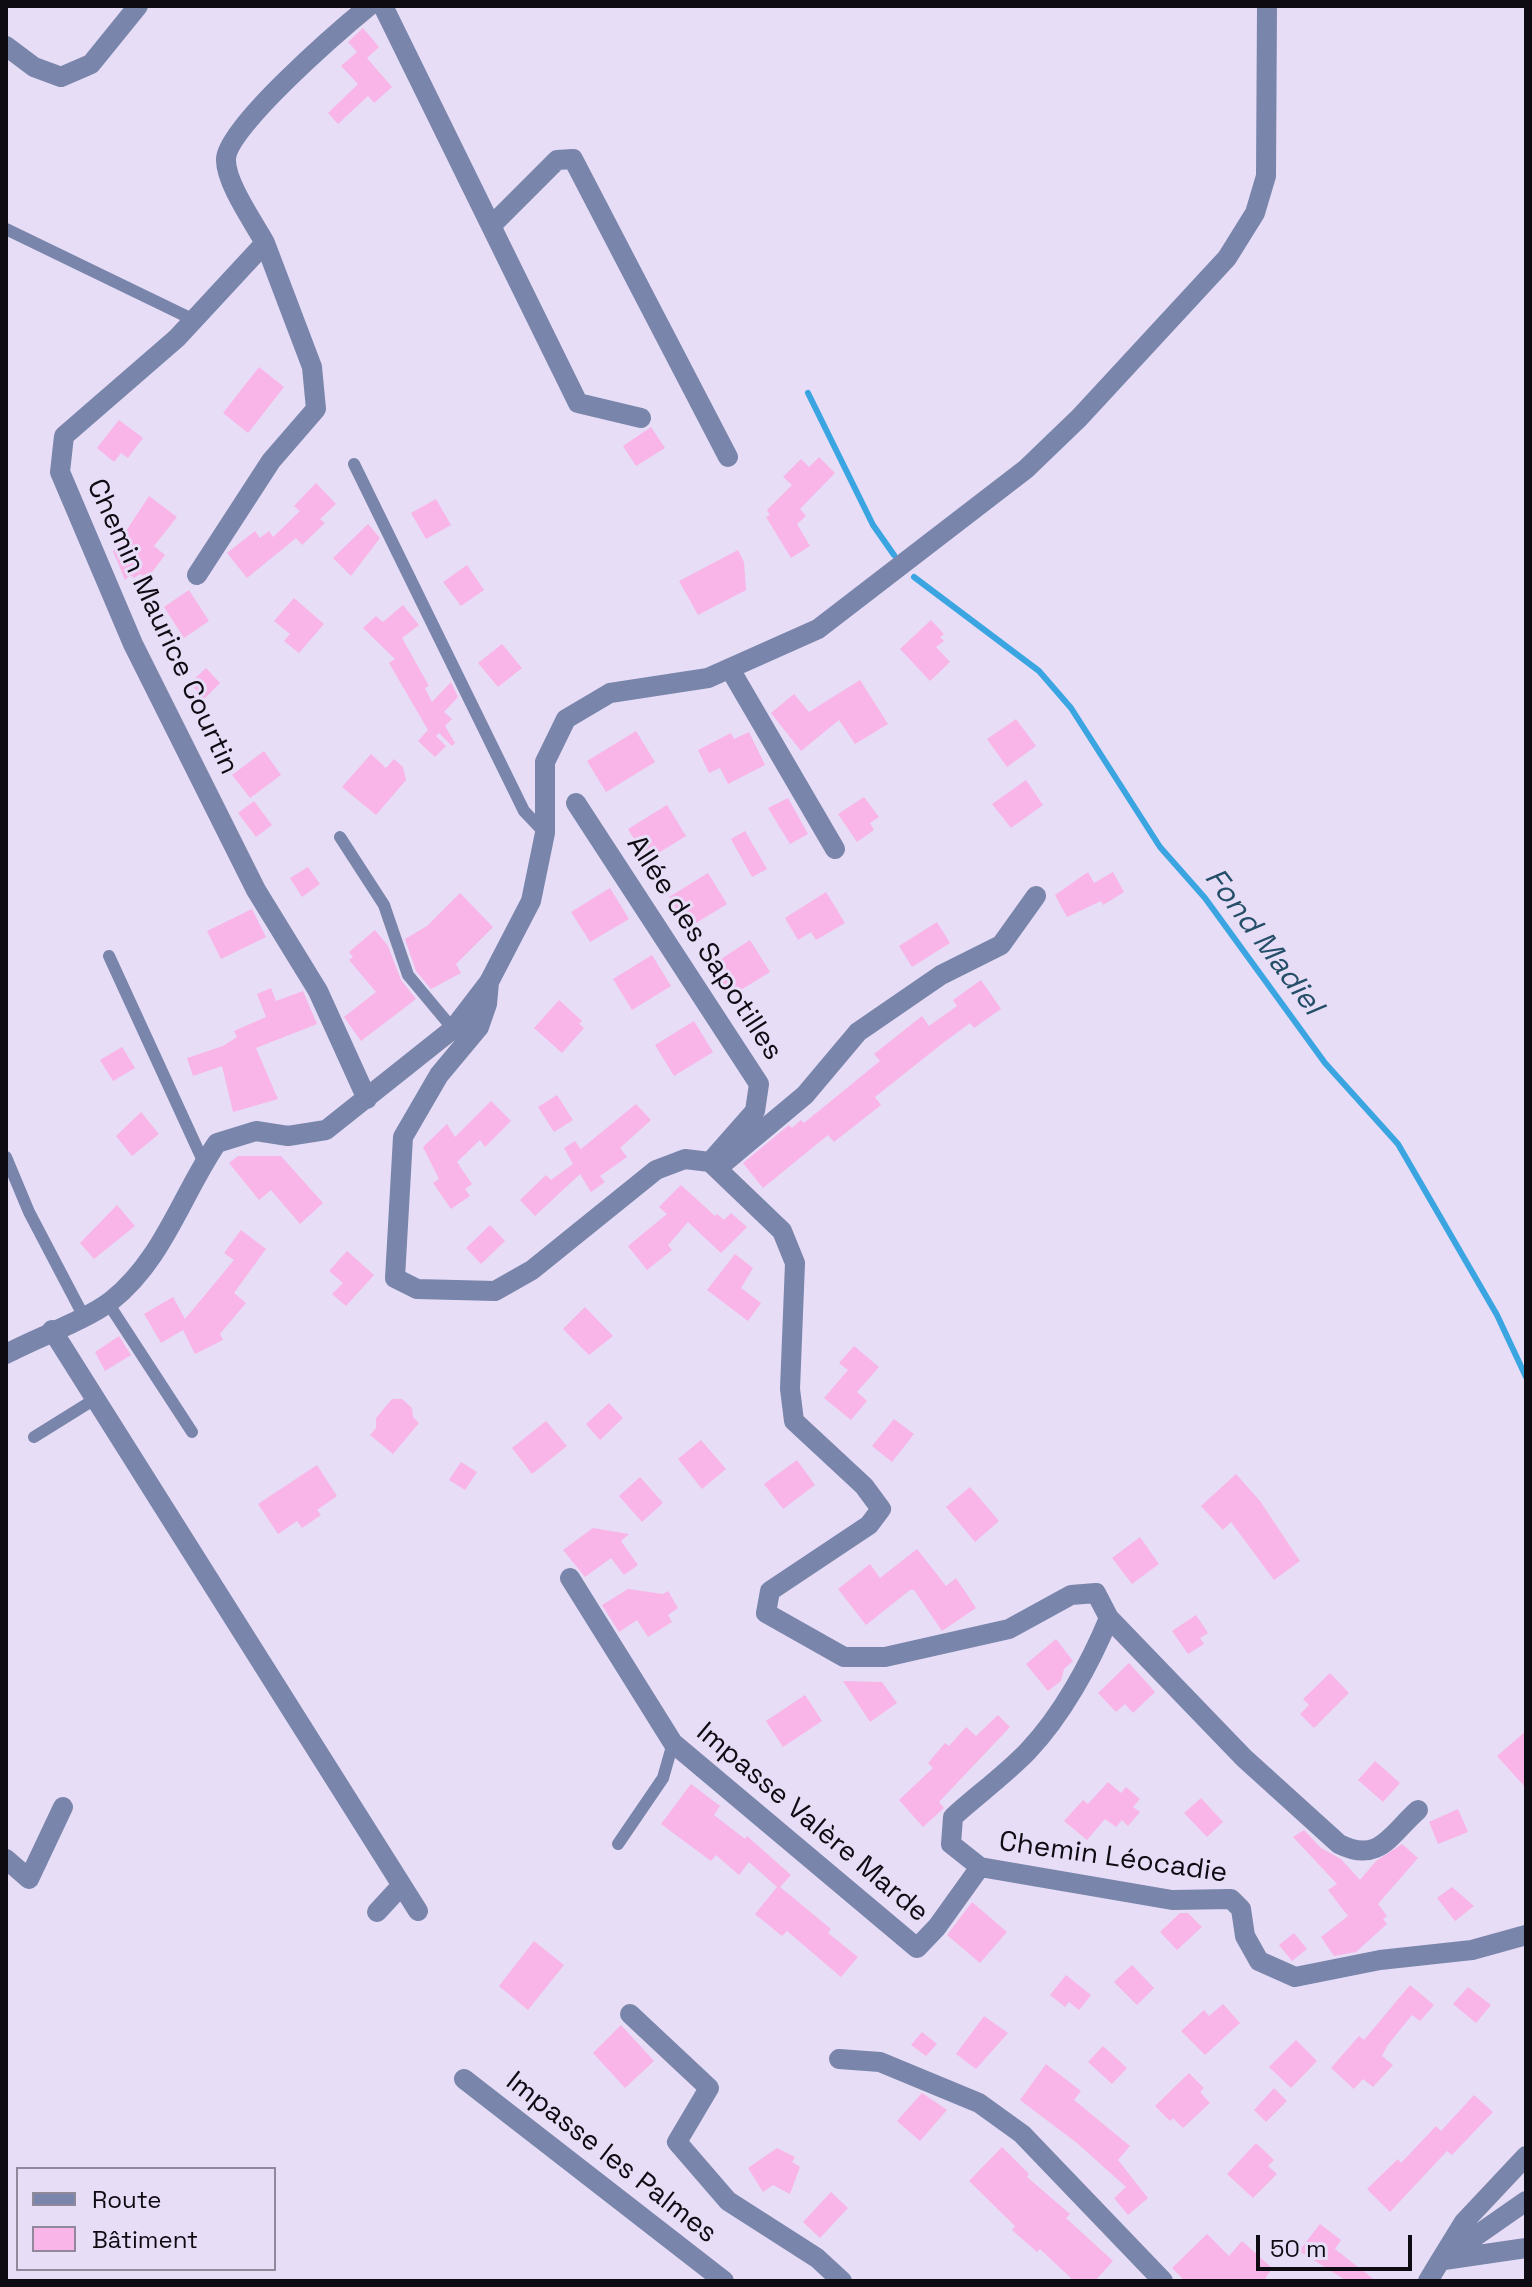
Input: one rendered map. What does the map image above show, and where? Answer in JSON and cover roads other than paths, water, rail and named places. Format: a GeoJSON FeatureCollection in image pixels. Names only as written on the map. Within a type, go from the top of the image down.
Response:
{"type":"FeatureCollection","features":[{"type":"Feature","properties":{"kind":"street"},"geometry":{"type":"LineString","coordinates":[[6,46],[34,67],[61,77],[91,64],[138,6]]}},
{"type":"Feature","properties":{"kind":"street"},"geometry":{"type":"LineString","coordinates":[[197,575],[271,461],[316,409],[312,367],[265,243],[230,178],[226,158],[233,141],[252,115],[369,6]]}},
{"type":"Feature","properties":{"kind":"street"},"geometry":{"type":"LineString","coordinates":[[383,6],[578,403],[641,418]]}},
{"type":"Feature","properties":{"kind":"street"},"geometry":{"type":"LineString","coordinates":[[6,1354],[108,1303],[134,1279],[174,1223],[217,1143],[256,1131],[288,1136],[326,1130],[453,1029],[489,982],[531,901],[545,833],[545,762],[566,719],[610,693],[708,678],[818,629],[1026,469],[1079,418],[1227,258],[1255,213],[1266,176],[1267,6]]}},
{"type":"Feature","properties":{"kind":"street"},"geometry":{"type":"LineString","coordinates":[[491,226],[557,160],[573,159],[728,457]]}},
{"type":"Feature","properties":{"kind":"street","name":"Chemin Maurice Courtin"},"geometry":{"type":"LineString","coordinates":[[265,243],[194,320],[64,436],[60,472],[133,644],[256,890],[318,991],[367,1099]]}},
{"type":"Feature","properties":{"kind":"street"},"geometry":{"type":"LineString","coordinates":[[730,669],[835,849]]}},
{"type":"Feature","properties":{"kind":"street","name":"Allée des Sapotilles"},"geometry":{"type":"LineString","coordinates":[[576,803],[759,1084],[755,1111],[713,1165]]}},
{"type":"Feature","properties":{"kind":"street"},"geometry":{"type":"LineString","coordinates":[[713,1165],[805,1095],[858,1032],[941,975],[1001,945],[1036,896]]}},
{"type":"Feature","properties":{"kind":"street"},"geometry":{"type":"LineString","coordinates":[[489,982],[487,1004],[479,1027],[439,1075],[403,1137],[395,1278],[417,1289],[495,1291],[532,1270],[656,1170],[685,1159],[713,1165],[782,1231],[795,1263],[790,1389],[794,1421],[864,1486],[881,1509],[869,1525],[770,1591],[766,1613],[844,1657],[885,1657],[1009,1629],[1044,1613],[1071,1595],[1096,1593],[1109,1618],[1244,1758],[1339,1844],[1357,1853],[1370,1852],[1390,1839],[1418,1810]]}},
{"type":"Feature","properties":{"kind":"street"},"geometry":{"type":"LineString","coordinates":[[52,1330],[418,1911]]}},
{"type":"Feature","properties":{"kind":"street","name":"Impasse Valère Marde"},"geometry":{"type":"LineString","coordinates":[[570,1578],[673,1743],[917,1948]]}},
{"type":"Feature","properties":{"kind":"street","name":"Chemin Léocadie"},"geometry":{"type":"LineString","coordinates":[[1109,1618],[1056,1715],[1028,1751],[953,1817],[951,1844],[980,1867],[1172,1900],[1231,1899],[1241,1909],[1245,1936],[1259,1961],[1295,1977],[1380,1960],[1472,1950],[1526,1935]]}},
{"type":"Feature","properties":{"kind":"street"},"geometry":{"type":"LineString","coordinates":[[6,1859],[29,1879],[63,1807]]}},
{"type":"Feature","properties":{"kind":"street","name":"Chemin Léocadie"},"geometry":{"type":"LineString","coordinates":[[917,1948],[937,1927],[980,1867]]}},
{"type":"Feature","properties":{"kind":"street"},"geometry":{"type":"LineString","coordinates":[[377,1912],[401,1886]]}},
{"type":"Feature","properties":{"kind":"street"},"geometry":{"type":"LineString","coordinates":[[630,2014],[709,2088],[677,2142],[728,2201],[817,2258],[842,2281]]}},
{"type":"Feature","properties":{"kind":"street"},"geometry":{"type":"LineString","coordinates":[[839,2059],[880,2062],[979,2103],[1022,2134],[1163,2281]]}},
{"type":"Feature","properties":{"kind":"street","name":"Impasse les Palmes"},"geometry":{"type":"LineString","coordinates":[[464,2079],[724,2281]]}},
{"type":"Feature","properties":{"kind":"street"},"geometry":{"type":"LineString","coordinates":[[1428,2281],[1464,2222],[1526,2156]]}},
{"type":"Feature","properties":{"kind":"street"},"geometry":{"type":"LineString","coordinates":[[1440,2261],[1526,2201]]}},
{"type":"Feature","properties":{"kind":"street"},"geometry":{"type":"LineString","coordinates":[[1440,2261],[1526,2248]]}},
{"type":"Feature","properties":{"kind":"lane"},"geometry":{"type":"LineString","coordinates":[[6,229],[194,320]]}},
{"type":"Feature","properties":{"kind":"lane"},"geometry":{"type":"LineString","coordinates":[[354,464],[524,811],[545,833]]}},
{"type":"Feature","properties":{"kind":"lane"},"geometry":{"type":"LineString","coordinates":[[340,837],[384,905],[408,975],[453,1029]]}},
{"type":"Feature","properties":{"kind":"lane"},"geometry":{"type":"LineString","coordinates":[[109,956],[204,1163]]}},
{"type":"Feature","properties":{"kind":"lane"},"geometry":{"type":"LineString","coordinates":[[6,1157],[29,1212],[83,1315]]}},
{"type":"Feature","properties":{"kind":"lane"},"geometry":{"type":"LineString","coordinates":[[108,1303],[192,1432]]}},
{"type":"Feature","properties":{"kind":"lane"},"geometry":{"type":"LineString","coordinates":[[34,1437],[95,1399]]}},
{"type":"Feature","properties":{"kind":"lane"},"geometry":{"type":"LineString","coordinates":[[618,1844],[663,1778],[673,1743]]}},
{"type":"Feature","properties":{"kind":"waterway","name":"Fond Madiel"},"geometry":{"type":"LineString","coordinates":[[808,393],[873,525],[894,555]]}},
{"type":"Feature","properties":{"kind":"waterway","name":"Fond Madiel"},"geometry":{"type":"LineString","coordinates":[[914,577],[1039,671],[1071,708],[1160,847],[1205,898],[1325,1063],[1398,1144],[1497,1315],[1526,1377]]}}]}
